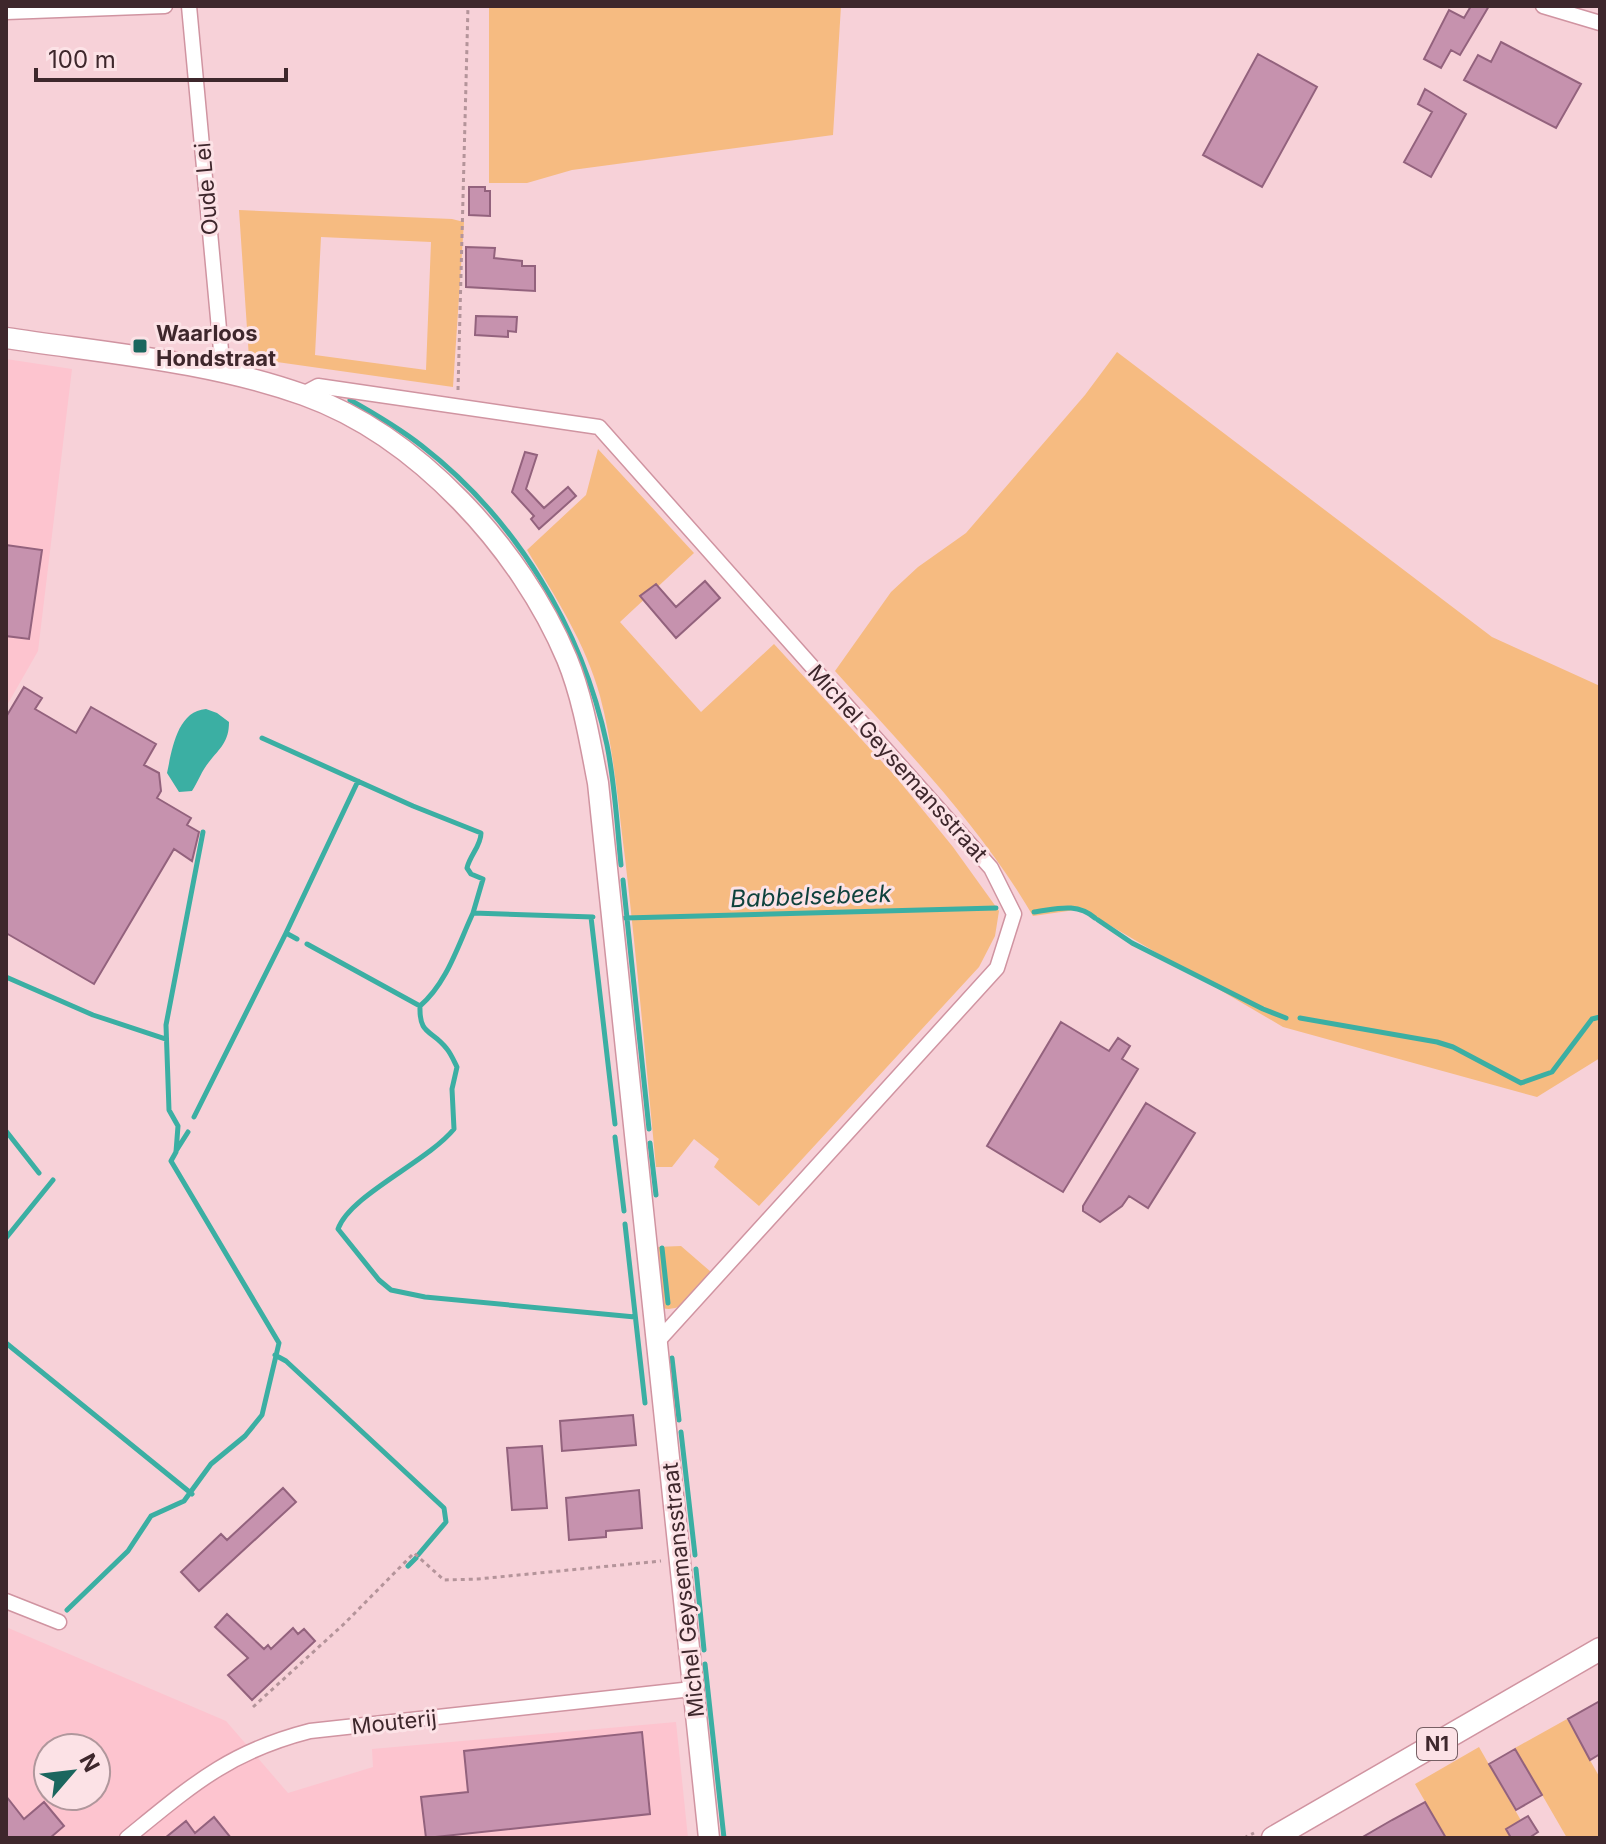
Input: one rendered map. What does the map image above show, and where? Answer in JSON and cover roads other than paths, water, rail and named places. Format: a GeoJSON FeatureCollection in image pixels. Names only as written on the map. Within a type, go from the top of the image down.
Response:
{"type":"FeatureCollection","features":[{"type":"Feature","properties":{"kind":"main road","name":"N1"},"geometry":{"type":"LineString","coordinates":[[1273,1838],[1600,1649]]}},
{"type":"Feature","properties":{"kind":"street"},"geometry":{"type":"LineString","coordinates":[[6,12],[165,6]]}},
{"type":"Feature","properties":{"kind":"street","name":"Oude Lei"},"geometry":{"type":"LineString","coordinates":[[189,6],[223,372]]}},
{"type":"Feature","properties":{"kind":"street"},"geometry":{"type":"LineString","coordinates":[[1543,6],[1600,23]]}},
{"type":"Feature","properties":{"kind":"street","name":"Michel Geysemansstraat"},"geometry":{"type":"LineString","coordinates":[[6,338],[223,372],[303,394],[371,427],[436,477],[459,499],[515,565],[568,661],[598,783],[709,1838]]}},
{"type":"Feature","properties":{"kind":"street","name":"Michel Geysemansstraat"},"geometry":{"type":"LineString","coordinates":[[303,394],[318,386],[599,427],[991,868],[1014,914],[997,968],[658,1341]]}},
{"type":"Feature","properties":{"kind":"street"},"geometry":{"type":"LineString","coordinates":[[6,1601],[59,1622]]}},
{"type":"Feature","properties":{"kind":"street","name":"Mouterij"},"geometry":{"type":"LineString","coordinates":[[127,1838],[203,1777],[235,1757],[270,1741],[310,1731],[692,1689]]}},
{"type":"Feature","properties":{"kind":"water"},"geometry":{"type":"Polygon","coordinates":[[[206,709],[229,722],[227,735],[192,791],[179,792],[167,773],[174,743],[188,717],[206,709]]]}},
{"type":"Feature","properties":{"kind":"waterway"},"geometry":{"type":"LineString","coordinates":[[350,400],[405,433],[456,475],[487,507],[540,579],[581,659],[596,702],[610,760],[621,865]]}},
{"type":"Feature","properties":{"kind":"waterway"},"geometry":{"type":"LineString","coordinates":[[262,738],[481,833],[467,868],[471,874],[483,879],[473,913],[593,917]]}},
{"type":"Feature","properties":{"kind":"waterway"},"geometry":{"type":"LineString","coordinates":[[297,939],[286,933],[358,781]]}},
{"type":"Feature","properties":{"kind":"waterway"},"geometry":{"type":"LineString","coordinates":[[67,1610],[128,1551],[151,1516],[184,1501],[211,1464],[245,1436],[262,1415],[279,1343],[171,1161],[176,1152],[178,1126],[169,1110],[166,1025],[203,832]]}},
{"type":"Feature","properties":{"kind":"waterway"},"geometry":{"type":"LineString","coordinates":[[623,880],[649,1129]]}},
{"type":"Feature","properties":{"kind":"waterway","name":"Babbelsebeek"},"geometry":{"type":"LineString","coordinates":[[625,918],[996,908]]}},
{"type":"Feature","properties":{"kind":"waterway","name":"Babbelsebeek"},"geometry":{"type":"LineString","coordinates":[[1034,912],[1073,908],[1095,918]]}},
{"type":"Feature","properties":{"kind":"waterway"},"geometry":{"type":"LineString","coordinates":[[307,944],[420,1006],[445,975],[473,913]]}},
{"type":"Feature","properties":{"kind":"waterway"},"geometry":{"type":"LineString","coordinates":[[591,917],[615,1124]]}},
{"type":"Feature","properties":{"kind":"waterway","name":"Babbelsebeek"},"geometry":{"type":"LineString","coordinates":[[1098,920],[1132,943],[1286,1018]]}},
{"type":"Feature","properties":{"kind":"waterway"},"geometry":{"type":"LineString","coordinates":[[194,1117],[286,933]]}},
{"type":"Feature","properties":{"kind":"waterway"},"geometry":{"type":"LineString","coordinates":[[6,977],[93,1015],[166,1039]]}},
{"type":"Feature","properties":{"kind":"waterway"},"geometry":{"type":"LineString","coordinates":[[420,1006],[424,1028],[447,1049],[457,1067],[452,1089],[454,1129],[426,1154],[357,1204],[338,1229],[379,1280],[391,1290],[425,1297],[635,1317]]}},
{"type":"Feature","properties":{"kind":"waterway","name":"Babbelsebeek"},"geometry":{"type":"LineString","coordinates":[[1300,1018],[1437,1042],[1453,1047],[1521,1083],[1552,1072],[1592,1019],[1600,1017]]}},
{"type":"Feature","properties":{"kind":"waterway"},"geometry":{"type":"LineString","coordinates":[[6,1131],[39,1173]]}},
{"type":"Feature","properties":{"kind":"waterway"},"geometry":{"type":"LineString","coordinates":[[176,1151],[188,1132]]}},
{"type":"Feature","properties":{"kind":"waterway"},"geometry":{"type":"LineString","coordinates":[[615,1137],[624,1211]]}},
{"type":"Feature","properties":{"kind":"waterway"},"geometry":{"type":"LineString","coordinates":[[650,1143],[656,1195]]}},
{"type":"Feature","properties":{"kind":"waterway"},"geometry":{"type":"LineString","coordinates":[[6,1238],[53,1180]]}},
{"type":"Feature","properties":{"kind":"waterway"},"geometry":{"type":"LineString","coordinates":[[625,1224],[645,1403]]}},
{"type":"Feature","properties":{"kind":"waterway"},"geometry":{"type":"LineString","coordinates":[[662,1248],[668,1303]]}},
{"type":"Feature","properties":{"kind":"waterway"},"geometry":{"type":"LineString","coordinates":[[6,1343],[192,1494]]}},
{"type":"Feature","properties":{"kind":"waterway"},"geometry":{"type":"LineString","coordinates":[[275,1355],[286,1361],[444,1508],[446,1522],[418,1555]]}},
{"type":"Feature","properties":{"kind":"waterway"},"geometry":{"type":"LineString","coordinates":[[672,1358],[679,1420]]}},
{"type":"Feature","properties":{"kind":"waterway"},"geometry":{"type":"LineString","coordinates":[[681,1432],[695,1555]]}},
{"type":"Feature","properties":{"kind":"waterway"},"geometry":{"type":"LineString","coordinates":[[408,1566],[416,1558]]}},
{"type":"Feature","properties":{"kind":"waterway"},"geometry":{"type":"LineString","coordinates":[[696,1569],[704,1650]]}},
{"type":"Feature","properties":{"kind":"waterway"},"geometry":{"type":"LineString","coordinates":[[705,1664],[724,1838]]}},
{"type":"Feature","properties":{"kind":"place","name":"Waarloos Hondstraat"},"geometry":{"type":"Point","coordinates":[140,346]}}]}
